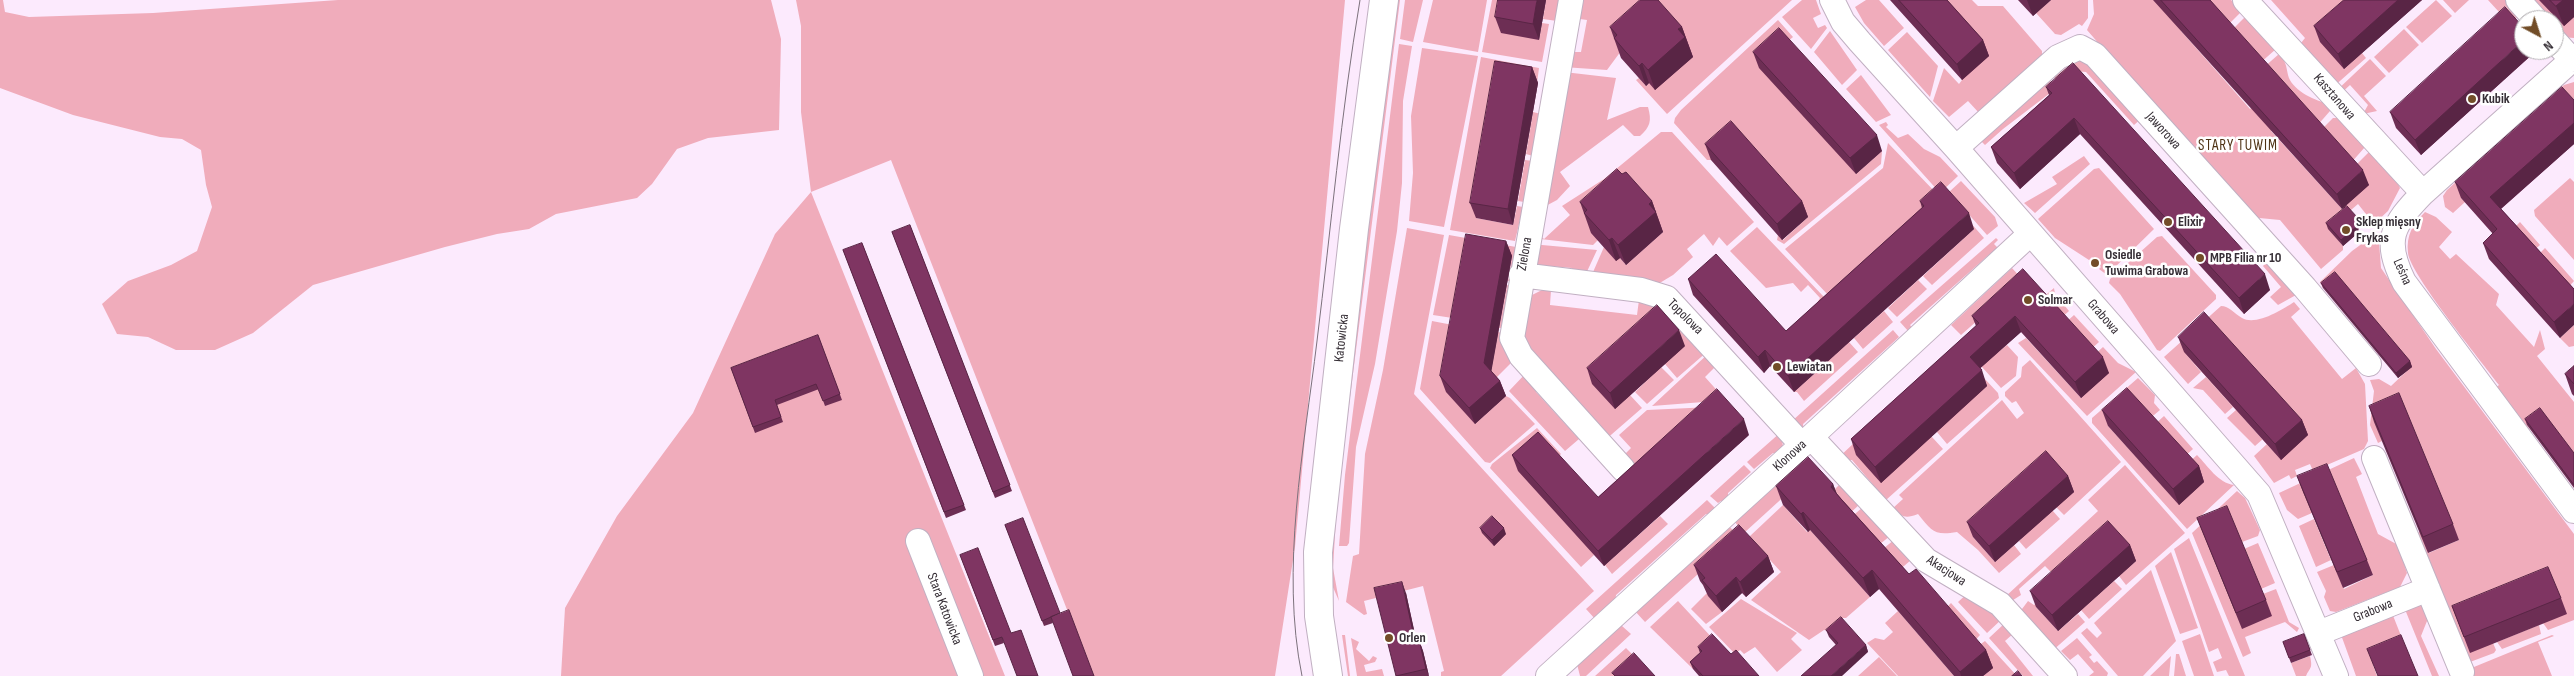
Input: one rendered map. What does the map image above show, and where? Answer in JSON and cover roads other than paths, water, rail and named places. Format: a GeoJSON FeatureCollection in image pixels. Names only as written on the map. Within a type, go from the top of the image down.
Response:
{"type":"FeatureCollection","features":[{"type":"Feature","properties":{"kind":"main road","name":"Katowicka"},"geometry":{"type":"LineString","coordinates":[[1328,676],[1319,616],[1318,552],[1354,229],[1384,0]]}},
{"type":"Feature","properties":{"kind":"street","name":"Zielona"},"geometry":{"type":"LineString","coordinates":[[1571,0],[1521,275],[1512,338],[1516,350],[1623,469]]}},
{"type":"Feature","properties":{"kind":"street","name":"Grabowa"},"geometry":{"type":"LineString","coordinates":[[1832,0],[1842,22],[1956,148],[2259,494],[2336,676]]}},
{"type":"Feature","properties":{"kind":"street","name":"Kasztanowa"},"geometry":{"type":"LineString","coordinates":[[2245,0],[2422,193]]}},
{"type":"Feature","properties":{"kind":"street"},"geometry":{"type":"LineString","coordinates":[[2518,0],[2527,10]]}},
{"type":"Feature","properties":{"kind":"street","name":"Jaworowa"},"geometry":{"type":"LineString","coordinates":[[1956,148],[2058,57],[2080,47],[2099,60],[2305,288],[2369,364]]}},
{"type":"Feature","properties":{"kind":"street"},"geometry":{"type":"LineString","coordinates":[[2564,50],[2573,59]]}},
{"type":"Feature","properties":{"kind":"street","name":"Leśna"},"geometry":{"type":"LineString","coordinates":[[2573,59],[2422,193],[2401,216],[2394,234],[2392,249],[2397,268],[2404,282],[2574,511]]}},
{"type":"Feature","properties":{"kind":"street","name":"Klonowa"},"geometry":{"type":"LineString","coordinates":[[1548,676],[2030,234]]}},
{"type":"Feature","properties":{"kind":"street","name":"Topolowa"},"geometry":{"type":"LineString","coordinates":[[1521,275],[1641,290],[1667,298],[1806,441]]}},
{"type":"Feature","properties":{"kind":"street","name":"Akacjowa"},"geometry":{"type":"LineString","coordinates":[[1806,441],[1926,560],[2000,604],[2065,676]]}},
{"type":"Feature","properties":{"kind":"street"},"geometry":{"type":"LineString","coordinates":[[2374,458],[2462,672]]}},
{"type":"Feature","properties":{"kind":"street","name":"Stara Katowicka"},"geometry":{"type":"LineString","coordinates":[[918,541],[970,676]]}},
{"type":"Feature","properties":{"kind":"street","name":"Grabowa"},"geometry":{"type":"LineString","coordinates":[[2319,633],[2428,589]]}},
{"type":"Feature","properties":{"kind":"tram line"},"geometry":{"type":"LineString","coordinates":[[1302,676],[1293,594],[1296,509],[1342,128],[1360,0]]}},
{"type":"Feature","properties":{"kind":"place","name":"Kubik"},"geometry":{"type":"Point","coordinates":[2472,99]}},
{"type":"Feature","properties":{"kind":"place","name":"Elixir"},"geometry":{"type":"Point","coordinates":[2168,222]}},
{"type":"Feature","properties":{"kind":"place","name":"Sklep mięsny Frykas"},"geometry":{"type":"Point","coordinates":[2346,230]}},
{"type":"Feature","properties":{"kind":"place","name":"MPB Filia nr 10"},"geometry":{"type":"Point","coordinates":[2200,258]}},
{"type":"Feature","properties":{"kind":"place","name":"Osiedle Tuwima Grabowa"},"geometry":{"type":"Point","coordinates":[2095,263]}},
{"type":"Feature","properties":{"kind":"place","name":"Solmar"},"geometry":{"type":"Point","coordinates":[2028,300]}},
{"type":"Feature","properties":{"kind":"place","name":"Lewiatan"},"geometry":{"type":"Point","coordinates":[1777,367]}},
{"type":"Feature","properties":{"kind":"place","name":"Orlen"},"geometry":{"type":"Point","coordinates":[1389,638]}},
{"type":"Feature","properties":{"kind":"district","name":"STARY TUWIM"},"geometry":{"type":"Point","coordinates":[2238,146]}}]}
